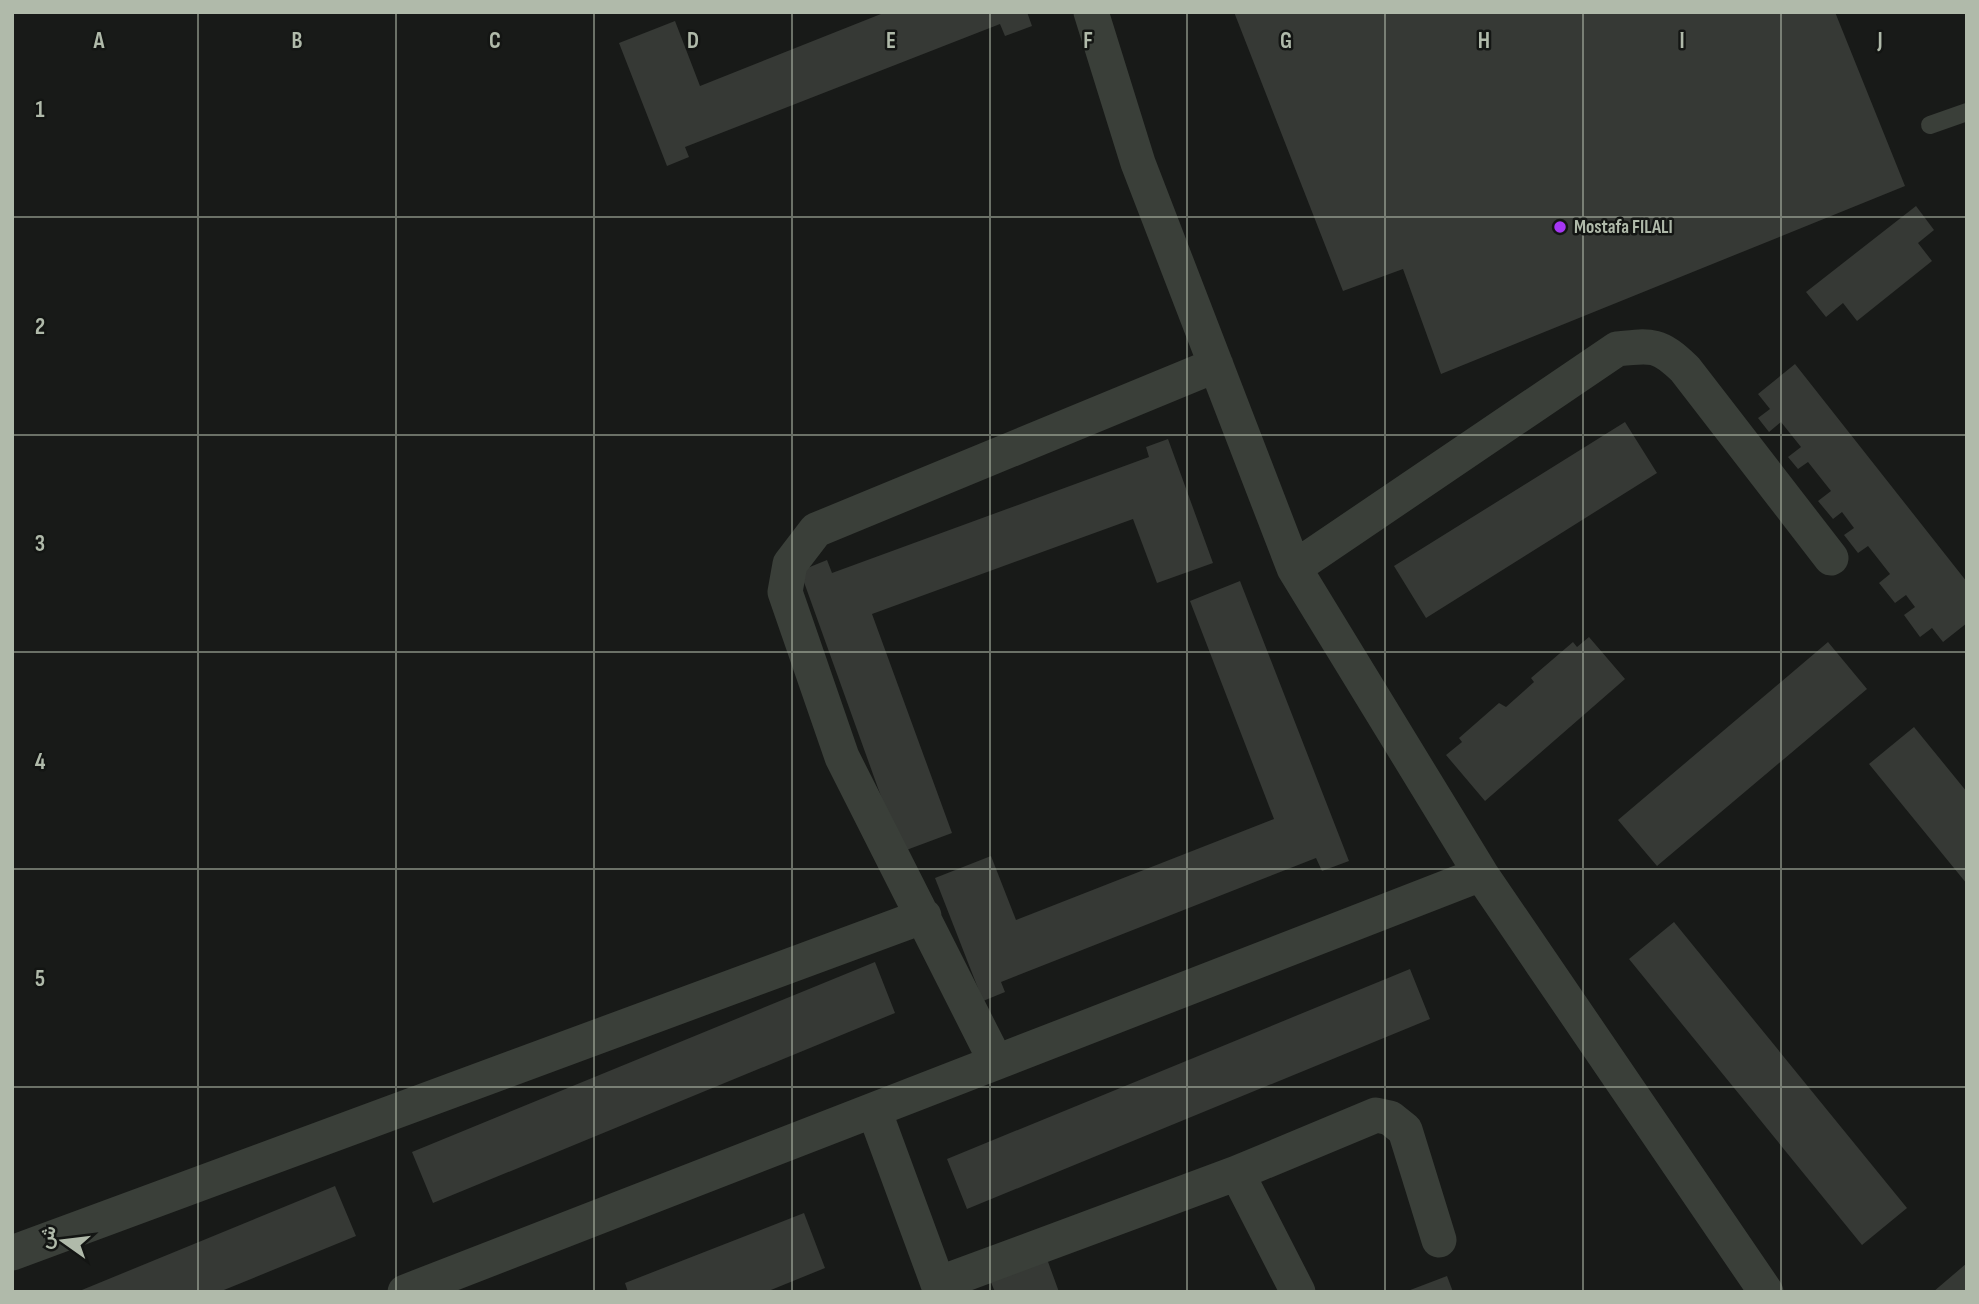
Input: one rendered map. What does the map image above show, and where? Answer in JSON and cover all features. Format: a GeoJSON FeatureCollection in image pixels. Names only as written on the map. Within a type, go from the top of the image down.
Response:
{"type":"FeatureCollection","features":[{"type":"Feature","properties":{"kind":"street"},"geometry":{"type":"LineString","coordinates":[[1091,12],[1138,163],[1294,568],[1481,874],[1766,1292]]}},
{"type":"Feature","properties":{"kind":"street"},"geometry":{"type":"LineString","coordinates":[[1294,568],[1618,349],[1647,345],[1665,350],[1685,369],[1831,558]]}},
{"type":"Feature","properties":{"kind":"street"},"geometry":{"type":"LineString","coordinates":[[996,1062],[842,757],[785,592],[790,564],[816,530],[1216,365]]}},
{"type":"Feature","properties":{"kind":"street"},"geometry":{"type":"LineString","coordinates":[[405,1292],[1481,874]]}},
{"type":"Feature","properties":{"kind":"street"},"geometry":{"type":"LineString","coordinates":[[12,1253],[924,916]]}},
{"type":"Feature","properties":{"kind":"street"},"geometry":{"type":"LineString","coordinates":[[874,1110],[940,1288],[1237,1173],[1376,1115],[1390,1118],[1405,1130],[1439,1240]]}},
{"type":"Feature","properties":{"kind":"street"},"geometry":{"type":"LineString","coordinates":[[1237,1173],[1298,1292]]}},
{"type":"Feature","properties":{"kind":"lane"},"geometry":{"type":"LineString","coordinates":[[1930,125],[1967,112]]}},
{"type":"Feature","properties":{"kind":"building"},"geometry":{"type":"Polygon","coordinates":[[[886,12],[1027,12],[1032,26],[1005,36],[1000,24],[685,147],[689,157],[667,166],[619,43],[675,21],[700,86],[886,12]]]}},
{"type":"Feature","properties":{"kind":"building","name":"Mostafa FILALI"},"geometry":{"type":"Polygon","coordinates":[[[1234,12],[1835,12],[1905,186],[1441,374],[1403,269],[1343,291],[1234,12]]]}},
{"type":"Feature","properties":{"kind":"building"},"geometry":{"type":"Polygon","coordinates":[[[1916,206],[1934,230],[1918,243],[1932,261],[1857,321],[1843,303],[1826,317],[1806,292],[1916,206]]]}},
{"type":"Feature","properties":{"kind":"building"},"geometry":{"type":"Polygon","coordinates":[[[1795,364],[1967,582],[1967,623],[1943,642],[1932,628],[1920,637],[1904,615],[1915,607],[1906,595],[1895,603],[1879,583],[1890,574],[1868,546],[1858,553],[1844,535],[1854,528],[1842,512],[1833,519],[1818,501],[1831,491],[1808,462],[1798,469],[1788,457],[1801,447],[1781,422],[1769,432],[1758,418],[1770,409],[1758,394],[1795,364]]]}},
{"type":"Feature","properties":{"kind":"building"},"geometry":{"type":"Polygon","coordinates":[[[1625,422],[1657,473],[1426,618],[1394,566],[1625,422]]]}},
{"type":"Feature","properties":{"kind":"building"},"geometry":{"type":"Polygon","coordinates":[[[1168,439],[1213,563],[1157,583],[1133,519],[872,614],[952,833],[901,852],[800,571],[827,560],[832,573],[1149,457],[1146,447],[1168,439]]]}},
{"type":"Feature","properties":{"kind":"building"},"geometry":{"type":"Polygon","coordinates":[[[1240,581],[1349,861],[1322,871],[1316,858],[1001,982],[1005,992],[983,1001],[935,878],[991,856],[1016,920],[1274,819],[1190,601],[1240,581]]]}},
{"type":"Feature","properties":{"kind":"building"},"geometry":{"type":"Polygon","coordinates":[[[1589,637],[1625,679],[1485,801],[1446,755],[1462,742],[1459,738],[1499,703],[1506,707],[1534,682],[1531,678],[1573,642],[1577,647],[1589,637]]]}},
{"type":"Feature","properties":{"kind":"building"},"geometry":{"type":"Polygon","coordinates":[[[1828,642],[1867,689],[1657,866],[1618,820],[1828,642]]]}},
{"type":"Feature","properties":{"kind":"building"},"geometry":{"type":"Polygon","coordinates":[[[1914,727],[1967,792],[1967,884],[1869,764],[1914,727]]]}},
{"type":"Feature","properties":{"kind":"building"},"geometry":{"type":"Polygon","coordinates":[[[1674,922],[1907,1208],[1862,1245],[1629,959],[1674,922]]]}},
{"type":"Feature","properties":{"kind":"building"},"geometry":{"type":"Polygon","coordinates":[[[875,962],[895,1013],[433,1203],[412,1152],[875,962]]]}},
{"type":"Feature","properties":{"kind":"building"},"geometry":{"type":"Polygon","coordinates":[[[1410,969],[1430,1019],[967,1209],[947,1159],[1410,969]]]}},
{"type":"Feature","properties":{"kind":"building"},"geometry":{"type":"Polygon","coordinates":[[[335,1186],[356,1236],[219,1292],[77,1292],[335,1186]]]}},
{"type":"Feature","properties":{"kind":"building"},"geometry":{"type":"Polygon","coordinates":[[[804,1213],[825,1268],[766,1292],[628,1292],[625,1283],[804,1213]]]}},
{"type":"Feature","properties":{"kind":"building"},"geometry":{"type":"Polygon","coordinates":[[[1047,1259],[1059,1292],[995,1292],[990,1280],[1047,1259]]]}},
{"type":"Feature","properties":{"kind":"building"},"geometry":{"type":"Polygon","coordinates":[[[1967,1263],[1967,1292],[1933,1292],[1967,1263]]]}},
{"type":"Feature","properties":{"kind":"building"},"geometry":{"type":"Polygon","coordinates":[[[1447,1276],[1453,1292],[1405,1292],[1447,1276]]]}},
{"type":"Feature","properties":{"kind":"place","name":"Mostafa FILALI"},"geometry":{"type":"Point","coordinates":[1560,227]}}]}
